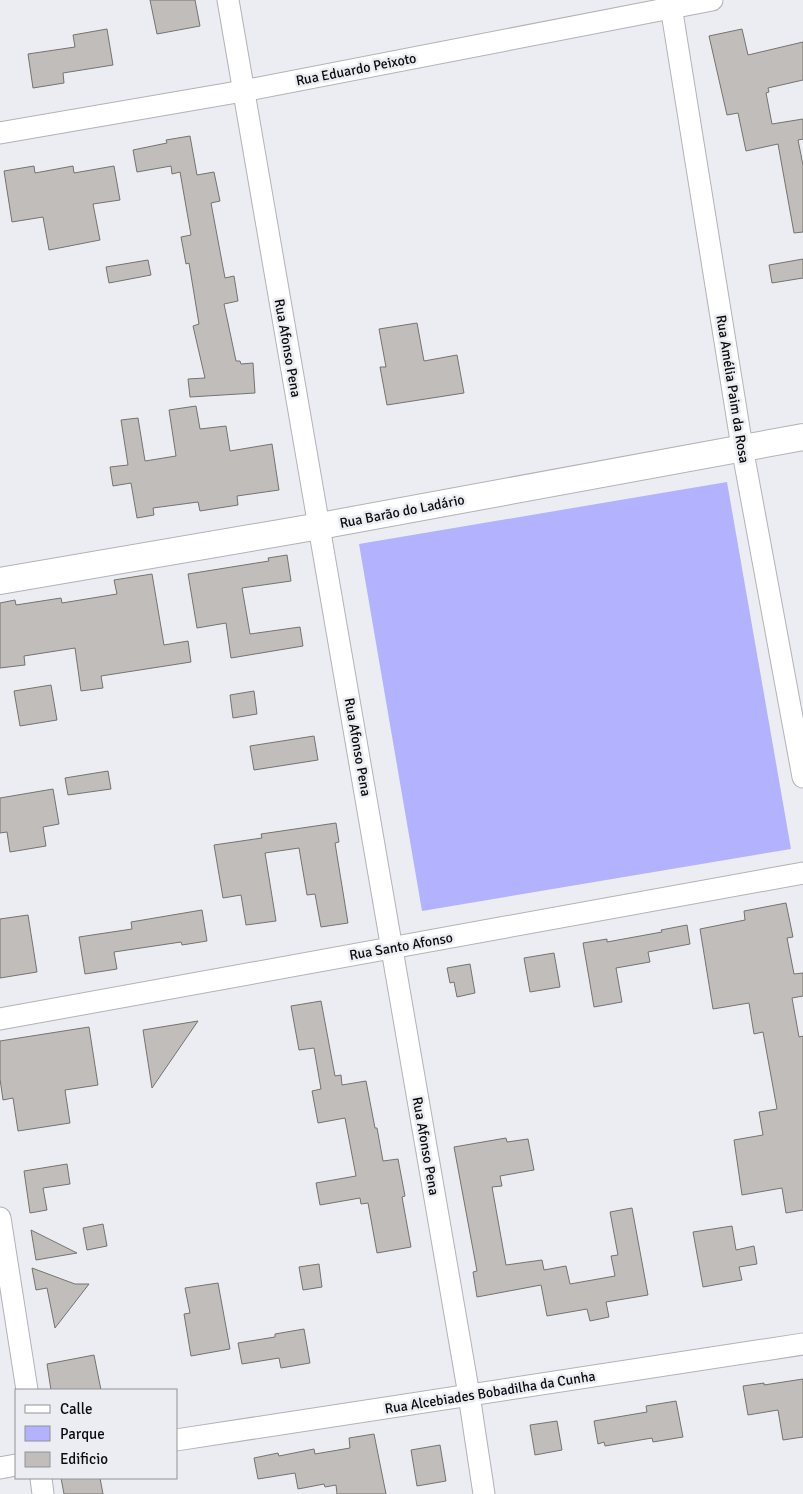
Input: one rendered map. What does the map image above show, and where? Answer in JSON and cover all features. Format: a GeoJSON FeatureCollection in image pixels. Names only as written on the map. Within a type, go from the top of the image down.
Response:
{"type":"FeatureCollection","features":[{"type":"Feature","properties":{"kind":"main road","name":"Rua Barão do Ladário"},"geometry":{"type":"LineString","coordinates":[[0,581],[320,526],[803,437]]}},
{"type":"Feature","properties":{"kind":"street","name":"Rua Afonso Pena"},"geometry":{"type":"LineString","coordinates":[[228,0],[469,1395],[484,1494]]}},
{"type":"Feature","properties":{"kind":"street","name":"Rua Eduardo Peixoto"},"geometry":{"type":"LineString","coordinates":[[0,133],[243,91],[671,4],[712,0]]}},
{"type":"Feature","properties":{"kind":"street","name":"Rua Amélia Paim da Rosa"},"geometry":{"type":"LineString","coordinates":[[671,4],[742,447],[803,777]]}},
{"type":"Feature","properties":{"kind":"street","name":"Rua Santo Afonso"},"geometry":{"type":"LineString","coordinates":[[0,1019],[803,873]]}},
{"type":"Feature","properties":{"kind":"street"},"geometry":{"type":"LineString","coordinates":[[0,1218],[27,1389]]}},
{"type":"Feature","properties":{"kind":"street","name":"Rua Alcebiades Bobadilha da Cunha"},"geometry":{"type":"LineString","coordinates":[[178,1440],[803,1344]]}},
{"type":"Feature","properties":{"kind":"street"},"geometry":{"type":"LineString","coordinates":[[0,1468],[15,1465]]}},
{"type":"Feature","properties":{"kind":"street"},"geometry":{"type":"LineString","coordinates":[[41,1479],[43,1494]]}},
{"type":"Feature","properties":{"kind":"green space"},"geometry":{"type":"Polygon","coordinates":[[[727,482],[791,849],[422,911],[359,544],[727,482]]]}},
{"type":"Feature","properties":{"kind":"building"},"geometry":{"type":"Polygon","coordinates":[[[150,0],[195,0],[200,26],[157,34],[150,0]]]}},
{"type":"Feature","properties":{"kind":"building"},"geometry":{"type":"Polygon","coordinates":[[[107,29],[113,65],[63,73],[64,83],[33,88],[28,54],[75,47],[73,35],[107,29]]]}},
{"type":"Feature","properties":{"kind":"building"},"geometry":{"type":"Polygon","coordinates":[[[742,29],[748,55],[803,42],[803,80],[768,88],[769,92],[766,93],[772,124],[803,119],[803,139],[798,140],[803,165],[803,232],[794,233],[778,144],[746,151],[738,113],[727,115],[709,36],[742,29]]]}},
{"type":"Feature","properties":{"kind":"building"},"geometry":{"type":"Polygon","coordinates":[[[190,136],[197,175],[214,172],[220,201],[211,203],[225,278],[234,276],[238,301],[224,304],[236,361],[240,361],[241,364],[253,363],[255,393],[190,397],[188,379],[205,378],[193,326],[199,324],[189,263],[186,264],[181,237],[191,235],[180,172],[172,174],[171,166],[137,172],[133,150],[167,143],[166,140],[190,136]]]}},
{"type":"Feature","properties":{"kind":"building"},"geometry":{"type":"Polygon","coordinates":[[[34,166],[35,173],[73,166],[74,173],[114,166],[120,200],[93,204],[100,240],[49,250],[43,217],[12,222],[4,171],[34,166]]]}},
{"type":"Feature","properties":{"kind":"building"},"geometry":{"type":"Polygon","coordinates":[[[803,259],[803,278],[772,283],[769,265],[803,259]]]}},
{"type":"Feature","properties":{"kind":"building"},"geometry":{"type":"Polygon","coordinates":[[[148,260],[151,275],[109,283],[106,267],[148,260]]]}},
{"type":"Feature","properties":{"kind":"building"},"geometry":{"type":"Polygon","coordinates":[[[417,323],[424,361],[457,355],[464,393],[387,405],[380,367],[386,367],[379,329],[417,323]]]}},
{"type":"Feature","properties":{"kind":"building"},"geometry":{"type":"Polygon","coordinates":[[[196,406],[200,429],[226,426],[230,451],[272,444],[279,490],[237,496],[238,505],[200,511],[198,502],[153,508],[154,515],[137,518],[131,483],[113,486],[110,467],[128,465],[121,420],[138,418],[145,461],[176,456],[169,410],[196,406]]]}},
{"type":"Feature","properties":{"kind":"building"},"geometry":{"type":"Polygon","coordinates":[[[287,555],[291,581],[242,588],[250,634],[300,627],[303,646],[231,658],[226,623],[197,628],[188,574],[269,561],[268,558],[287,555]]]}},
{"type":"Feature","properties":{"kind":"building"},"geometry":{"type":"Polygon","coordinates":[[[152,574],[164,645],[188,641],[191,662],[101,676],[103,688],[81,691],[75,648],[24,656],[25,665],[0,668],[0,603],[15,600],[16,605],[61,598],[62,603],[117,594],[114,580],[152,574]]]}},
{"type":"Feature","properties":{"kind":"building"},"geometry":{"type":"Polygon","coordinates":[[[51,685],[57,720],[20,726],[14,691],[51,685]]]}},
{"type":"Feature","properties":{"kind":"building"},"geometry":{"type":"Polygon","coordinates":[[[254,691],[257,714],[233,718],[230,695],[254,691]]]}},
{"type":"Feature","properties":{"kind":"building"},"geometry":{"type":"Polygon","coordinates":[[[314,736],[318,760],[254,770],[250,746],[314,736]]]}},
{"type":"Feature","properties":{"kind":"building"},"geometry":{"type":"Polygon","coordinates":[[[108,771],[111,789],[68,795],[65,778],[108,771]]]}},
{"type":"Feature","properties":{"kind":"building"},"geometry":{"type":"Polygon","coordinates":[[[53,789],[59,824],[43,827],[46,846],[10,852],[7,832],[0,833],[0,798],[53,789]]]}},
{"type":"Feature","properties":{"kind":"building"},"geometry":{"type":"Polygon","coordinates":[[[336,823],[339,842],[335,843],[348,923],[321,927],[315,894],[307,895],[299,848],[265,853],[276,921],[246,925],[241,895],[223,898],[214,845],[262,838],[261,834],[336,823]]]}},
{"type":"Feature","properties":{"kind":"building"},"geometry":{"type":"Polygon","coordinates":[[[786,903],[793,937],[787,938],[794,974],[803,973],[803,996],[792,998],[799,1037],[803,1036],[803,1210],[786,1213],[782,1188],[742,1195],[734,1140],[763,1135],[759,1112],[777,1109],[763,1032],[754,1034],[749,1003],[713,1009],[700,929],[745,920],[744,911],[786,903]]]}},
{"type":"Feature","properties":{"kind":"building"},"geometry":{"type":"Polygon","coordinates":[[[202,910],[207,941],[182,945],[181,942],[114,952],[117,969],[85,974],[79,937],[132,929],[131,922],[202,910]]]}},
{"type":"Feature","properties":{"kind":"building"},"geometry":{"type":"Polygon","coordinates":[[[28,915],[37,972],[0,978],[0,919],[28,915]]]}},
{"type":"Feature","properties":{"kind":"building"},"geometry":{"type":"Polygon","coordinates":[[[687,925],[690,944],[648,952],[650,962],[616,968],[622,1002],[594,1007],[583,943],[607,939],[607,942],[662,932],[661,930],[687,925]]]}},
{"type":"Feature","properties":{"kind":"building"},"geometry":{"type":"Polygon","coordinates":[[[554,953],[560,987],[530,992],[524,958],[554,953]]]}},
{"type":"Feature","properties":{"kind":"building"},"geometry":{"type":"Polygon","coordinates":[[[470,964],[475,993],[457,997],[454,982],[450,983],[447,968],[470,964]]]}},
{"type":"Feature","properties":{"kind":"building"},"geometry":{"type":"Polygon","coordinates":[[[321,1001],[335,1076],[341,1075],[342,1085],[366,1081],[383,1161],[398,1159],[405,1196],[402,1197],[411,1247],[377,1253],[368,1203],[361,1204],[360,1198],[320,1205],[316,1183],[356,1176],[345,1118],[318,1123],[312,1091],[321,1089],[314,1048],[299,1050],[291,1006],[321,1001]]]}},
{"type":"Feature","properties":{"kind":"building"},"geometry":{"type":"Polygon","coordinates":[[[198,1021],[152,1088],[143,1030],[198,1021]]]}},
{"type":"Feature","properties":{"kind":"building"},"geometry":{"type":"Polygon","coordinates":[[[89,1027],[98,1085],[65,1090],[70,1123],[18,1131],[13,1098],[3,1100],[0,1079],[0,1041],[89,1027]]]}},
{"type":"Feature","properties":{"kind":"building"},"geometry":{"type":"Polygon","coordinates":[[[506,1138],[507,1142],[528,1139],[534,1170],[500,1176],[502,1186],[492,1187],[506,1265],[542,1260],[544,1270],[566,1266],[570,1284],[615,1276],[611,1256],[618,1255],[610,1212],[632,1208],[648,1295],[606,1302],[609,1317],[590,1321],[587,1309],[547,1316],[541,1285],[477,1297],[473,1272],[477,1271],[454,1147],[506,1138]]]}},
{"type":"Feature","properties":{"kind":"building"},"geometry":{"type":"Polygon","coordinates":[[[67,1164],[70,1184],[43,1188],[47,1210],[30,1213],[24,1171],[67,1164]]]}},
{"type":"Feature","properties":{"kind":"building"},"geometry":{"type":"Polygon","coordinates":[[[103,1224],[107,1246],[87,1250],[83,1228],[103,1224]]]}},
{"type":"Feature","properties":{"kind":"building"},"geometry":{"type":"Polygon","coordinates":[[[732,1226],[736,1250],[754,1246],[757,1264],[739,1267],[742,1280],[703,1287],[693,1232],[732,1226]]]}},
{"type":"Feature","properties":{"kind":"building"},"geometry":{"type":"Polygon","coordinates":[[[31,1230],[77,1253],[36,1260],[31,1230]]]}},
{"type":"Feature","properties":{"kind":"building"},"geometry":{"type":"Polygon","coordinates":[[[319,1264],[322,1287],[303,1290],[299,1267],[319,1264]]]}},
{"type":"Feature","properties":{"kind":"building"},"geometry":{"type":"Polygon","coordinates":[[[32,1268],[75,1284],[89,1284],[55,1328],[47,1288],[36,1290],[32,1268]]]}},
{"type":"Feature","properties":{"kind":"building"},"geometry":{"type":"Polygon","coordinates":[[[218,1283],[230,1349],[191,1356],[184,1314],[190,1313],[185,1288],[218,1283]]]}},
{"type":"Feature","properties":{"kind":"building"},"geometry":{"type":"Polygon","coordinates":[[[304,1329],[310,1363],[281,1368],[279,1358],[242,1364],[238,1343],[275,1337],[275,1334],[304,1329]]]}},
{"type":"Feature","properties":{"kind":"building"},"geometry":{"type":"Polygon","coordinates":[[[94,1355],[101,1389],[51,1389],[47,1364],[94,1355]]]}},
{"type":"Feature","properties":{"kind":"building"},"geometry":{"type":"Polygon","coordinates":[[[803,1379],[803,1437],[783,1440],[778,1410],[748,1415],[743,1386],[803,1379]]]}},
{"type":"Feature","properties":{"kind":"building"},"geometry":{"type":"Polygon","coordinates":[[[676,1401],[683,1437],[653,1442],[652,1438],[605,1446],[604,1442],[598,1444],[594,1421],[647,1412],[646,1406],[676,1401]]]}},
{"type":"Feature","properties":{"kind":"building"},"geometry":{"type":"Polygon","coordinates":[[[557,1421],[562,1450],[535,1455],[530,1425],[557,1421]]]}},
{"type":"Feature","properties":{"kind":"building"},"geometry":{"type":"Polygon","coordinates":[[[374,1434],[386,1494],[337,1494],[336,1485],[325,1487],[324,1484],[298,1489],[295,1473],[258,1479],[254,1458],[278,1453],[279,1456],[314,1449],[315,1454],[350,1448],[349,1438],[374,1434]]]}},
{"type":"Feature","properties":{"kind":"building"},"geometry":{"type":"Polygon","coordinates":[[[440,1445],[446,1481],[417,1486],[411,1450],[440,1445]]]}},
{"type":"Feature","properties":{"kind":"building"},"geometry":{"type":"Polygon","coordinates":[[[61,1479],[100,1479],[103,1494],[64,1494],[61,1479]]]}}]}
